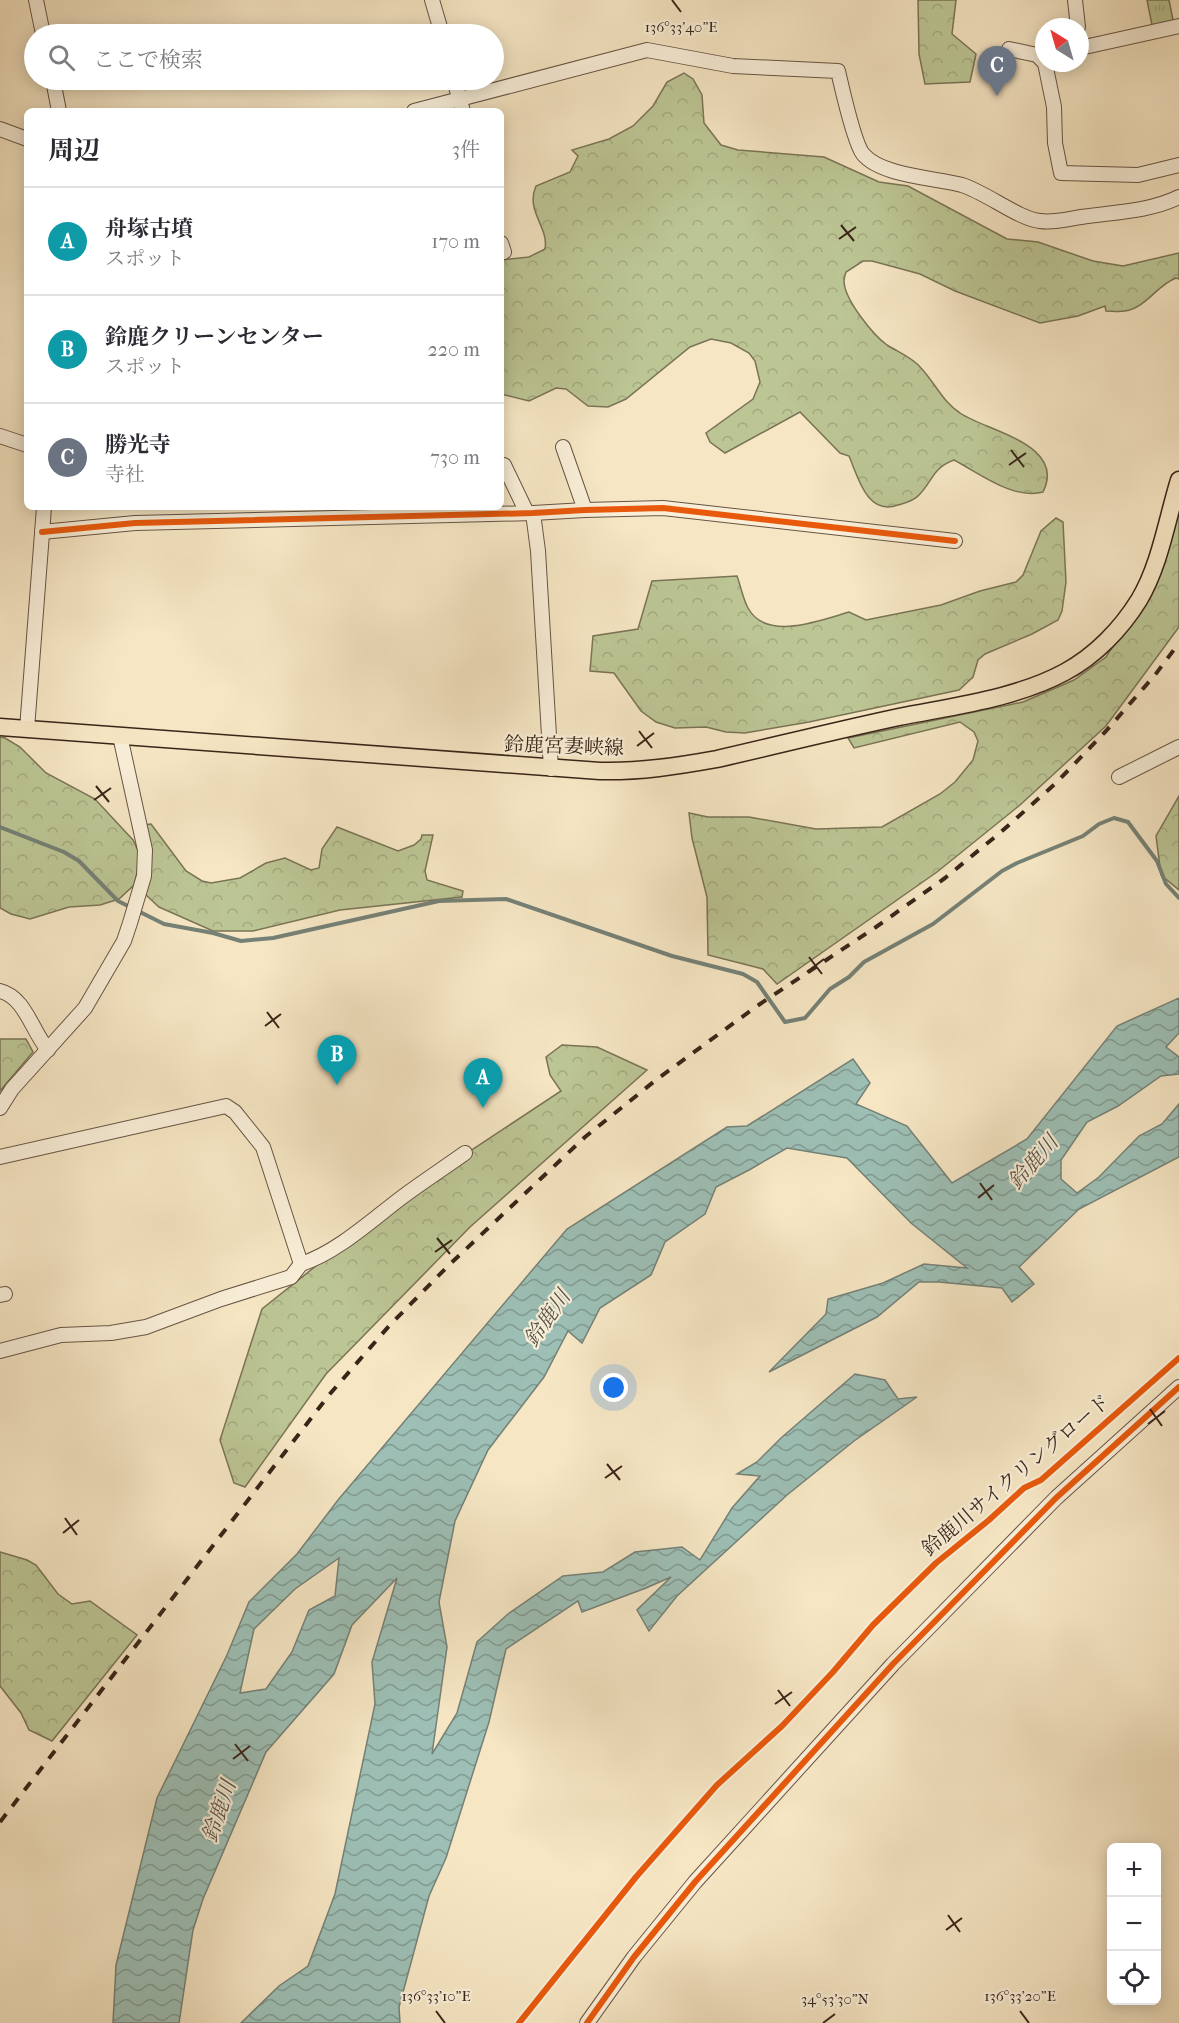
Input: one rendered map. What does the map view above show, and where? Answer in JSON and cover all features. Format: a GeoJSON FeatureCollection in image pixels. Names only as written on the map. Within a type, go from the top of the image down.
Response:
{"type":"FeatureCollection","features":[{"type":"Feature","properties":{"kind":"main road","name":"鈴鹿宮妻峡線"},"geometry":{"type":"LineString","coordinates":[[0,727],[551,769],[618,771],[694,763],[1000,695],[1051,679],[1067,671],[1096,651],[1111,636],[1138,600],[1154,566],[1179,480]]}},
{"type":"Feature","properties":{"kind":"street"},"geometry":{"type":"LineString","coordinates":[[36,0],[42,24]]}},
{"type":"Feature","properties":{"kind":"street"},"geometry":{"type":"LineString","coordinates":[[432,0],[439,24]]}},
{"type":"Feature","properties":{"kind":"street"},"geometry":{"type":"LineString","coordinates":[[1075,0],[1077,18]]}},
{"type":"Feature","properties":{"kind":"street"},"geometry":{"type":"LineString","coordinates":[[1089,46],[1179,26]]}},
{"type":"Feature","properties":{"kind":"street"},"geometry":{"type":"LineString","coordinates":[[1009,49],[1035,55]]}},
{"type":"Feature","properties":{"kind":"street"},"geometry":{"type":"LineString","coordinates":[[438,108],[461,105],[647,50],[733,66],[838,71],[861,151],[869,159],[902,173],[971,188],[1033,220],[1042,222],[1150,208],[1179,197]]}},
{"type":"Feature","properties":{"kind":"street"},"geometry":{"type":"LineString","coordinates":[[1046,72],[1054,107],[1055,143],[1062,173],[1138,175],[1179,165]]}},
{"type":"Feature","properties":{"kind":"street"},"geometry":{"type":"LineString","coordinates":[[55,90],[58,108]]}},
{"type":"Feature","properties":{"kind":"street"},"geometry":{"type":"LineString","coordinates":[[457,90],[461,105]]}},
{"type":"Feature","properties":{"kind":"street"},"geometry":{"type":"LineString","coordinates":[[0,129],[24,138]]}},
{"type":"Feature","properties":{"kind":"street"},"geometry":{"type":"LineString","coordinates":[[0,435],[24,445]]}},
{"type":"Feature","properties":{"kind":"street"},"geometry":{"type":"LineString","coordinates":[[564,447],[585,510]]}},
{"type":"Feature","properties":{"kind":"street"},"geometry":{"type":"LineString","coordinates":[[504,465],[530,513],[538,550],[551,769]]}},
{"type":"Feature","properties":{"kind":"street"},"geometry":{"type":"LineString","coordinates":[[42,532],[135,523],[663,508],[955,541]]}},
{"type":"Feature","properties":{"kind":"street"},"geometry":{"type":"LineString","coordinates":[[27,729],[44,510]]}},
{"type":"Feature","properties":{"kind":"street"},"geometry":{"type":"LineString","coordinates":[[0,1108],[12,1089],[85,1008],[124,941],[130,924],[144,876],[145,850],[120,736]]}},
{"type":"Feature","properties":{"kind":"street"},"geometry":{"type":"LineString","coordinates":[[1119,777],[1179,747]]}},
{"type":"Feature","properties":{"kind":"street"},"geometry":{"type":"LineString","coordinates":[[0,991],[18,1001],[36,1034],[48,1050]]}},
{"type":"Feature","properties":{"kind":"street"},"geometry":{"type":"LineString","coordinates":[[0,1157],[226,1106],[235,1112],[263,1147],[300,1264]]}},
{"type":"Feature","properties":{"kind":"street"},"geometry":{"type":"LineString","coordinates":[[0,1351],[60,1335],[111,1333],[146,1327],[221,1299],[291,1277],[300,1264],[312,1260],[355,1234],[465,1153]]}},
{"type":"Feature","properties":{"kind":"street"},"geometry":{"type":"LineString","coordinates":[[586,2023],[634,1957],[695,1882],[893,1664],[1056,1498],[1179,1387]]}},
{"type":"Feature","properties":{"kind":"green space"},"geometry":{"type":"Polygon","coordinates":[[[918,0],[956,0],[952,34],[976,54],[970,82],[925,84],[919,54],[918,0]]]}},
{"type":"Feature","properties":{"kind":"green space"},"geometry":{"type":"Polygon","coordinates":[[[1147,0],[1169,0],[1174,25],[1153,30],[1147,0]]]}},
{"type":"Feature","properties":{"kind":"green space"},"geometry":{"type":"Polygon","coordinates":[[[684,73],[693,79],[702,95],[704,123],[721,145],[738,150],[824,157],[879,182],[908,186],[1007,239],[1038,242],[1093,261],[1123,266],[1179,253],[1179,279],[1169,281],[1139,306],[1123,311],[1106,311],[1105,306],[1078,316],[1040,323],[955,291],[920,274],[872,261],[863,261],[846,272],[845,289],[854,307],[881,340],[918,364],[939,392],[960,413],[1020,441],[1044,462],[1047,476],[1043,492],[1020,492],[1008,489],[954,460],[937,471],[915,499],[887,507],[879,505],[865,493],[849,456],[840,453],[800,412],[725,453],[710,442],[706,433],[753,399],[760,382],[755,361],[749,353],[731,343],[711,339],[690,347],[626,399],[608,407],[588,406],[566,389],[556,388],[529,401],[504,395],[504,260],[529,257],[545,249],[544,233],[533,203],[536,186],[570,172],[578,156],[572,150],[609,139],[633,126],[653,106],[667,82],[684,73]]]}},
{"type":"Feature","properties":{"kind":"green space"},"geometry":{"type":"Polygon","coordinates":[[[1179,506],[1179,627],[1106,726],[1020,805],[937,872],[777,984],[763,969],[708,955],[707,897],[692,838],[689,813],[708,817],[749,817],[816,829],[882,827],[940,794],[955,782],[973,760],[978,741],[974,732],[960,722],[854,748],[848,738],[1023,702],[1074,680],[1106,657],[1127,625],[1179,506]]]}},
{"type":"Feature","properties":{"kind":"green space"},"geometry":{"type":"Polygon","coordinates":[[[1056,518],[1063,522],[1066,582],[1062,611],[1058,620],[985,654],[978,660],[973,677],[959,690],[809,722],[745,733],[726,732],[706,727],[675,728],[656,722],[641,711],[614,673],[590,671],[593,636],[638,629],[652,581],[737,576],[748,608],[756,618],[768,624],[795,626],[849,612],[866,620],[941,605],[980,591],[1016,582],[1023,575],[1041,531],[1056,518]]]}},
{"type":"Feature","properties":{"kind":"green space"},"geometry":{"type":"Polygon","coordinates":[[[0,737],[20,747],[46,773],[95,799],[133,840],[141,857],[134,885],[119,899],[100,905],[69,907],[30,919],[11,914],[0,908],[0,737]]]}},
{"type":"Feature","properties":{"kind":"green space"},"geometry":{"type":"Polygon","coordinates":[[[1179,796],[1179,890],[1161,875],[1156,836],[1179,796]]]}},
{"type":"Feature","properties":{"kind":"green space"},"geometry":{"type":"Polygon","coordinates":[[[151,824],[186,871],[202,881],[211,883],[240,878],[266,863],[285,858],[311,870],[319,868],[322,849],[337,827],[398,851],[414,845],[422,835],[433,835],[425,871],[427,880],[463,891],[462,897],[340,910],[253,931],[213,931],[159,907],[146,895],[147,848],[143,825],[151,824]]]}},
{"type":"Feature","properties":{"kind":"green space"},"geometry":{"type":"Polygon","coordinates":[[[0,1039],[26,1039],[33,1052],[0,1091],[0,1039]]]}},
{"type":"Feature","properties":{"kind":"green space"},"geometry":{"type":"Polygon","coordinates":[[[562,1045],[597,1047],[647,1070],[470,1227],[326,1374],[245,1487],[234,1483],[220,1440],[262,1309],[411,1190],[561,1091],[550,1075],[546,1057],[562,1045]]]}},
{"type":"Feature","properties":{"kind":"green space"},"geometry":{"type":"Polygon","coordinates":[[[0,1552],[36,1565],[58,1594],[72,1604],[90,1601],[137,1635],[52,1741],[29,1730],[21,1713],[0,1686],[0,1552]]]}},
{"type":"Feature","properties":{"kind":"water","name":"鈴鹿川"},"geometry":{"type":"Polygon","coordinates":[[[1179,998],[1179,1033],[1166,1047],[1179,1057],[1179,1074],[1161,1076],[1118,1106],[1087,1122],[1061,1160],[1061,1179],[1077,1193],[1099,1177],[1139,1136],[1162,1124],[1179,1104],[1179,1157],[1079,1209],[1019,1267],[1034,1284],[1012,1302],[1002,1288],[919,1282],[877,1317],[769,1372],[826,1314],[828,1299],[883,1283],[924,1264],[967,1268],[911,1223],[847,1158],[787,1148],[716,1187],[705,1214],[665,1242],[651,1275],[600,1308],[582,1343],[568,1331],[544,1377],[488,1450],[455,1521],[439,1602],[447,1647],[432,1754],[457,1713],[477,1642],[508,1614],[563,1576],[603,1572],[635,1552],[682,1547],[700,1560],[732,1508],[760,1476],[737,1474],[757,1462],[781,1438],[855,1374],[885,1380],[898,1399],[917,1397],[854,1441],[787,1495],[677,1596],[649,1631],[637,1610],[671,1577],[582,1612],[578,1601],[506,1649],[489,1722],[446,1858],[429,1896],[399,2007],[400,2023],[241,2023],[279,1986],[308,1966],[335,1894],[375,1704],[372,1662],[397,1578],[352,1625],[334,1674],[266,1752],[203,1899],[193,1930],[179,2023],[113,2023],[116,1965],[157,1798],[227,1655],[249,1602],[297,1554],[338,1500],[567,1229],[727,1127],[747,1126],[853,1059],[870,1083],[856,1104],[907,1126],[952,1183],[1027,1139],[1117,1026],[1179,998]],[[339,1558],[295,1589],[254,1629],[240,1693],[266,1689],[292,1652],[309,1610],[335,1596],[339,1558]]]}},
{"type":"Feature","properties":{"kind":"waterway"},"geometry":{"type":"LineString","coordinates":[[0,827],[64,852],[79,861],[118,901],[164,924],[241,941],[273,938],[439,901],[506,899],[672,956],[743,974],[757,982],[785,1022],[805,1018],[830,989],[849,977],[864,962],[933,924],[1002,871],[1083,836],[1099,824],[1114,818],[1128,822],[1157,861],[1166,884],[1179,898]]}},
{"type":"Feature","properties":{"kind":"railway"},"geometry":{"type":"LineString","coordinates":[[0,1822],[329,1395],[389,1326],[449,1265],[585,1137],[656,1080],[757,1006],[945,878],[1001,832],[1056,783],[1106,731],[1155,675],[1179,643]]}},
{"type":"Feature","properties":{"kind":"cycle path"},"geometry":{"type":"LineString","coordinates":[[42,532],[135,523],[663,508],[955,541]]}},
{"type":"Feature","properties":{"kind":"cycle path","name":"鈴鹿川サイクリングロード"},"geometry":{"type":"LineString","coordinates":[[519,2023],[636,1877],[717,1785],[782,1726],[873,1625],[936,1563],[1024,1488],[1041,1480],[1179,1358]]}},
{"type":"Feature","properties":{"kind":"cycle path"},"geometry":{"type":"LineString","coordinates":[[587,2023],[634,1957],[695,1882],[893,1664],[1056,1498],[1179,1387]]}},
{"type":"Feature","properties":{"kind":"place","name":"勝光寺"},"geometry":{"type":"Point","coordinates":[997,96]}},
{"type":"Feature","properties":{"kind":"place","name":"鈴鹿クリーンセンター"},"geometry":{"type":"Point","coordinates":[337,1085]}},
{"type":"Feature","properties":{"kind":"place","name":"舟塚古墳"},"geometry":{"type":"Point","coordinates":[483,1108]}}]}
